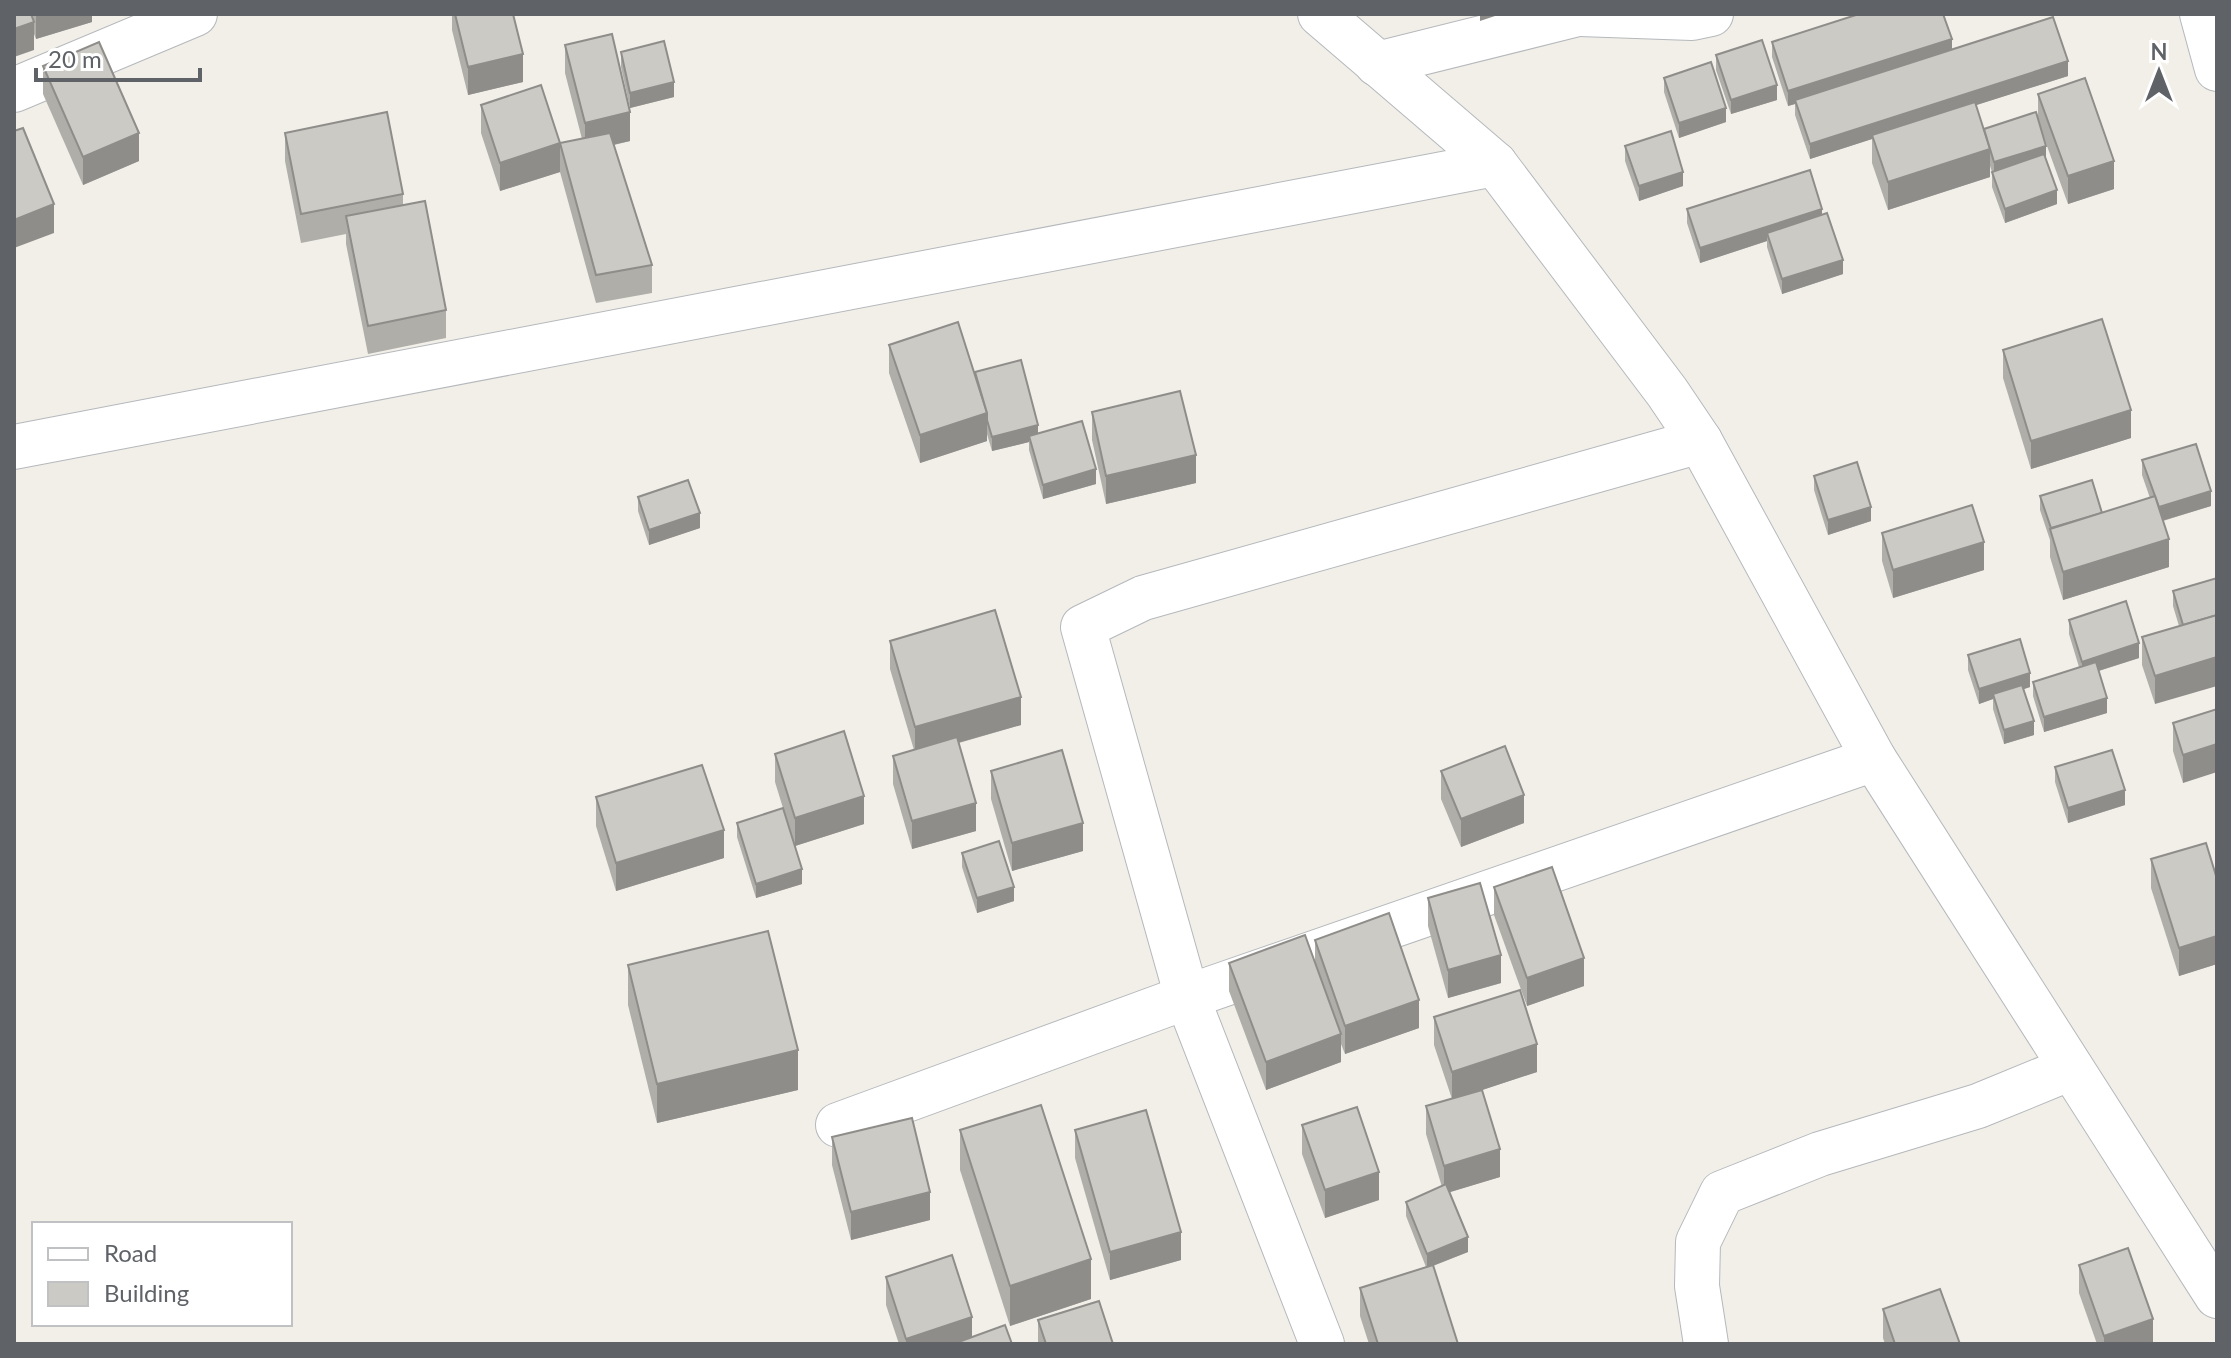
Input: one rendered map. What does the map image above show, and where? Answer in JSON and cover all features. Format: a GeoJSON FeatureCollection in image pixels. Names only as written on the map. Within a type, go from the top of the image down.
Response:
{"type":"FeatureCollection","features":[{"type":"Feature","properties":{"kind":"street"},"geometry":{"type":"LineString","coordinates":[[14,90],[195,14]]}},
{"type":"Feature","properties":{"kind":"street"},"geometry":{"type":"LineString","coordinates":[[1320,14],[1495,164],[1667,392],[1700,441],[1874,759],[2217,1296]]}},
{"type":"Feature","properties":{"kind":"street"},"geometry":{"type":"LineString","coordinates":[[1377,64],[1579,14],[1692,18],[1711,14]]}},
{"type":"Feature","properties":{"kind":"street"},"geometry":{"type":"LineString","coordinates":[[2202,14],[2217,69]]}},
{"type":"Feature","properties":{"kind":"street"},"geometry":{"type":"LineString","coordinates":[[14,447],[1495,164]]}},
{"type":"Feature","properties":{"kind":"street"},"geometry":{"type":"LineString","coordinates":[[1322,1344],[1187,997],[1083,627],[1143,598],[1700,441]]}},
{"type":"Feature","properties":{"kind":"street"},"geometry":{"type":"LineString","coordinates":[[838,1125],[1187,997],[1874,759]]}},
{"type":"Feature","properties":{"kind":"street"},"geometry":{"type":"LineString","coordinates":[[1706,1344],[1697,1286],[1698,1242],[1722,1193],[1820,1154],[1978,1106],[2071,1068]]}},
{"type":"Feature","properties":{"kind":"building"},"geometry":{"type":"Polygon","coordinates":[[[14,14],[31,14],[34,22],[14,29],[14,14]]]}},
{"type":"Feature","properties":{"kind":"building"},"geometry":{"type":"Polygon","coordinates":[[[455,14],[513,14],[523,54],[468,67],[455,14]]]}},
{"type":"Feature","properties":{"kind":"building"},"geometry":{"type":"Polygon","coordinates":[[[1859,14],[1943,14],[1952,39],[1788,91],[1772,42],[1859,14]]]}},
{"type":"Feature","properties":{"kind":"building"},"geometry":{"type":"Polygon","coordinates":[[[2053,17],[2068,61],[1810,144],[1795,100],[2053,17]]]}},
{"type":"Feature","properties":{"kind":"building"},"geometry":{"type":"Polygon","coordinates":[[[612,34],[630,112],[585,123],[565,45],[612,34]]]}},
{"type":"Feature","properties":{"kind":"building"},"geometry":{"type":"Polygon","coordinates":[[[1762,40],[1777,85],[1731,100],[1716,55],[1762,40]]]}},
{"type":"Feature","properties":{"kind":"building"},"geometry":{"type":"Polygon","coordinates":[[[664,41],[674,82],[630,93],[621,52],[664,41]]]}},
{"type":"Feature","properties":{"kind":"building"},"geometry":{"type":"Polygon","coordinates":[[[99,42],[139,133],[83,157],[43,66],[99,42]]]}},
{"type":"Feature","properties":{"kind":"building"},"geometry":{"type":"Polygon","coordinates":[[[1711,62],[1726,108],[1679,123],[1664,78],[1711,62]]]}},
{"type":"Feature","properties":{"kind":"building"},"geometry":{"type":"Polygon","coordinates":[[[2085,78],[2114,161],[2068,176],[2038,94],[2085,78]]]}},
{"type":"Feature","properties":{"kind":"building"},"geometry":{"type":"Polygon","coordinates":[[[541,85],[560,143],[500,163],[481,105],[541,85]]]}},
{"type":"Feature","properties":{"kind":"building"},"geometry":{"type":"Polygon","coordinates":[[[1975,102],[1990,149],[1888,182],[1872,135],[1975,102]]]}},
{"type":"Feature","properties":{"kind":"building"},"geometry":{"type":"Polygon","coordinates":[[[387,112],[403,194],[301,214],[285,133],[387,112]]]}},
{"type":"Feature","properties":{"kind":"building"},"geometry":{"type":"Polygon","coordinates":[[[2036,112],[2046,146],[1994,162],[1984,129],[2036,112]]]}},
{"type":"Feature","properties":{"kind":"building"},"geometry":{"type":"Polygon","coordinates":[[[23,128],[54,204],[14,220],[14,131],[23,128]]]}},
{"type":"Feature","properties":{"kind":"building"},"geometry":{"type":"Polygon","coordinates":[[[1671,131],[1683,172],[1639,186],[1625,146],[1671,131]]]}},
{"type":"Feature","properties":{"kind":"building"},"geometry":{"type":"Polygon","coordinates":[[[610,133],[652,265],[596,275],[560,143],[610,133]]]}},
{"type":"Feature","properties":{"kind":"building"},"geometry":{"type":"Polygon","coordinates":[[[2044,154],[2057,190],[2005,209],[1992,172],[2044,154]]]}},
{"type":"Feature","properties":{"kind":"building"},"geometry":{"type":"Polygon","coordinates":[[[1810,170],[1822,209],[1700,248],[1687,209],[1810,170]]]}},
{"type":"Feature","properties":{"kind":"building"},"geometry":{"type":"Polygon","coordinates":[[[425,201],[446,310],[368,326],[346,216],[425,201]]]}},
{"type":"Feature","properties":{"kind":"building"},"geometry":{"type":"Polygon","coordinates":[[[1827,213],[1843,260],[1782,279],[1767,233],[1827,213]]]}},
{"type":"Feature","properties":{"kind":"building"},"geometry":{"type":"Polygon","coordinates":[[[2102,319],[2131,410],[2031,441],[2003,350],[2102,319]]]}},
{"type":"Feature","properties":{"kind":"building"},"geometry":{"type":"Polygon","coordinates":[[[958,322],[987,413],[920,435],[889,345],[958,322]]]}},
{"type":"Feature","properties":{"kind":"building"},"geometry":{"type":"Polygon","coordinates":[[[1021,360],[1038,425],[992,437],[975,372],[1021,360]]]}},
{"type":"Feature","properties":{"kind":"building"},"geometry":{"type":"Polygon","coordinates":[[[1180,391],[1196,455],[1106,476],[1092,412],[1180,391]]]}},
{"type":"Feature","properties":{"kind":"building"},"geometry":{"type":"Polygon","coordinates":[[[1082,421],[1096,469],[1043,485],[1029,436],[1082,421]]]}},
{"type":"Feature","properties":{"kind":"building"},"geometry":{"type":"Polygon","coordinates":[[[2196,444],[2211,491],[2159,507],[2142,460],[2196,444]]]}},
{"type":"Feature","properties":{"kind":"building"},"geometry":{"type":"Polygon","coordinates":[[[1857,462],[1871,507],[1828,520],[1814,476],[1857,462]]]}},
{"type":"Feature","properties":{"kind":"building"},"geometry":{"type":"Polygon","coordinates":[[[688,480],[700,513],[649,530],[638,497],[688,480]]]}},
{"type":"Feature","properties":{"kind":"building"},"geometry":{"type":"Polygon","coordinates":[[[2092,480],[2102,513],[2051,528],[2040,496],[2092,480]]]}},
{"type":"Feature","properties":{"kind":"building"},"geometry":{"type":"Polygon","coordinates":[[[2155,496],[2169,539],[2063,572],[2050,529],[2155,496]]]}},
{"type":"Feature","properties":{"kind":"building"},"geometry":{"type":"Polygon","coordinates":[[[1972,505],[1984,542],[1893,570],[1882,533],[1972,505]]]}},
{"type":"Feature","properties":{"kind":"building"},"geometry":{"type":"Polygon","coordinates":[[[2217,578],[2217,615],[2183,625],[2173,591],[2217,578]]]}},
{"type":"Feature","properties":{"kind":"building"},"geometry":{"type":"Polygon","coordinates":[[[2126,601],[2139,643],[2082,662],[2069,620],[2126,601]]]}},
{"type":"Feature","properties":{"kind":"building"},"geometry":{"type":"Polygon","coordinates":[[[995,610],[1021,697],[915,727],[890,641],[995,610]]]}},
{"type":"Feature","properties":{"kind":"building"},"geometry":{"type":"Polygon","coordinates":[[[2217,615],[2217,657],[2155,676],[2142,637],[2217,615]]]}},
{"type":"Feature","properties":{"kind":"building"},"geometry":{"type":"Polygon","coordinates":[[[2020,639],[2030,673],[1979,689],[1968,655],[2020,639]]]}},
{"type":"Feature","properties":{"kind":"building"},"geometry":{"type":"Polygon","coordinates":[[[2096,662],[2107,698],[2044,717],[2033,682],[2096,662]]]}},
{"type":"Feature","properties":{"kind":"building"},"geometry":{"type":"Polygon","coordinates":[[[2022,685],[2034,721],[2004,730],[1993,694],[2022,685]]]}},
{"type":"Feature","properties":{"kind":"building"},"geometry":{"type":"Polygon","coordinates":[[[2217,709],[2217,744],[2183,755],[2173,723],[2217,709]]]}},
{"type":"Feature","properties":{"kind":"building"},"geometry":{"type":"Polygon","coordinates":[[[844,731],[864,796],[795,818],[775,754],[844,731]]]}},
{"type":"Feature","properties":{"kind":"building"},"geometry":{"type":"Polygon","coordinates":[[[957,737],[976,803],[912,821],[893,756],[957,737]]]}},
{"type":"Feature","properties":{"kind":"building"},"geometry":{"type":"Polygon","coordinates":[[[1505,746],[1524,795],[1461,819],[1441,771],[1505,746]]]}},
{"type":"Feature","properties":{"kind":"building"},"geometry":{"type":"Polygon","coordinates":[[[1062,750],[1083,823],[1012,843],[991,771],[1062,750]]]}},
{"type":"Feature","properties":{"kind":"building"},"geometry":{"type":"Polygon","coordinates":[[[2112,750],[2125,790],[2068,808],[2055,767],[2112,750]]]}},
{"type":"Feature","properties":{"kind":"building"},"geometry":{"type":"Polygon","coordinates":[[[702,765],[724,830],[616,863],[596,797],[702,765]]]}},
{"type":"Feature","properties":{"kind":"building"},"geometry":{"type":"Polygon","coordinates":[[[783,808],[802,869],[756,884],[737,823],[783,808]]]}},
{"type":"Feature","properties":{"kind":"building"},"geometry":{"type":"Polygon","coordinates":[[[999,841],[1014,887],[977,898],[962,853],[999,841]]]}},
{"type":"Feature","properties":{"kind":"building"},"geometry":{"type":"Polygon","coordinates":[[[2206,843],[2217,879],[2217,936],[2179,948],[2151,859],[2206,843]]]}},
{"type":"Feature","properties":{"kind":"building"},"geometry":{"type":"Polygon","coordinates":[[[1552,867],[1584,958],[1527,978],[1494,887],[1552,867]]]}},
{"type":"Feature","properties":{"kind":"building"},"geometry":{"type":"Polygon","coordinates":[[[1480,883],[1501,955],[1448,970],[1428,898],[1480,883]]]}},
{"type":"Feature","properties":{"kind":"building"},"geometry":{"type":"Polygon","coordinates":[[[1389,913],[1419,1000],[1345,1026],[1315,940],[1389,913]]]}},
{"type":"Feature","properties":{"kind":"building"},"geometry":{"type":"Polygon","coordinates":[[[768,931],[798,1050],[657,1084],[628,965],[768,931]]]}},
{"type":"Feature","properties":{"kind":"building"},"geometry":{"type":"Polygon","coordinates":[[[1305,935],[1341,1034],[1266,1062],[1229,963],[1305,935]]]}},
{"type":"Feature","properties":{"kind":"building"},"geometry":{"type":"Polygon","coordinates":[[[1520,990],[1537,1044],[1452,1072],[1434,1017],[1520,990]]]}},
{"type":"Feature","properties":{"kind":"building"},"geometry":{"type":"Polygon","coordinates":[[[1482,1090],[1500,1149],[1444,1166],[1426,1106],[1482,1090]]]}},
{"type":"Feature","properties":{"kind":"building"},"geometry":{"type":"Polygon","coordinates":[[[1041,1105],[1091,1259],[1010,1286],[960,1130],[1041,1105]]]}},
{"type":"Feature","properties":{"kind":"building"},"geometry":{"type":"Polygon","coordinates":[[[1357,1107],[1379,1172],[1325,1190],[1302,1125],[1357,1107]]]}},
{"type":"Feature","properties":{"kind":"building"},"geometry":{"type":"Polygon","coordinates":[[[1146,1110],[1181,1232],[1110,1252],[1075,1130],[1146,1110]]]}},
{"type":"Feature","properties":{"kind":"building"},"geometry":{"type":"Polygon","coordinates":[[[912,1118],[930,1192],[851,1212],[832,1137],[912,1118]]]}},
{"type":"Feature","properties":{"kind":"building"},"geometry":{"type":"Polygon","coordinates":[[[1446,1184],[1468,1237],[1427,1254],[1406,1202],[1446,1184]]]}},
{"type":"Feature","properties":{"kind":"building"},"geometry":{"type":"Polygon","coordinates":[[[2128,1248],[2153,1319],[2104,1336],[2079,1265],[2128,1248]]]}},
{"type":"Feature","properties":{"kind":"building"},"geometry":{"type":"Polygon","coordinates":[[[952,1255],[972,1317],[906,1339],[886,1277],[952,1255]]]}},
{"type":"Feature","properties":{"kind":"building"},"geometry":{"type":"Polygon","coordinates":[[[1433,1265],[1458,1344],[1378,1344],[1360,1288],[1433,1265]]]}},
{"type":"Feature","properties":{"kind":"building"},"geometry":{"type":"Polygon","coordinates":[[[1940,1289],[1960,1344],[1895,1344],[1883,1309],[1940,1289]]]}},
{"type":"Feature","properties":{"kind":"building"},"geometry":{"type":"Polygon","coordinates":[[[1099,1301],[1113,1344],[1046,1344],[1038,1320],[1099,1301]]]}},
{"type":"Feature","properties":{"kind":"building"},"geometry":{"type":"Polygon","coordinates":[[[1005,1325],[1012,1344],[953,1344],[1005,1325]]]}}]}
